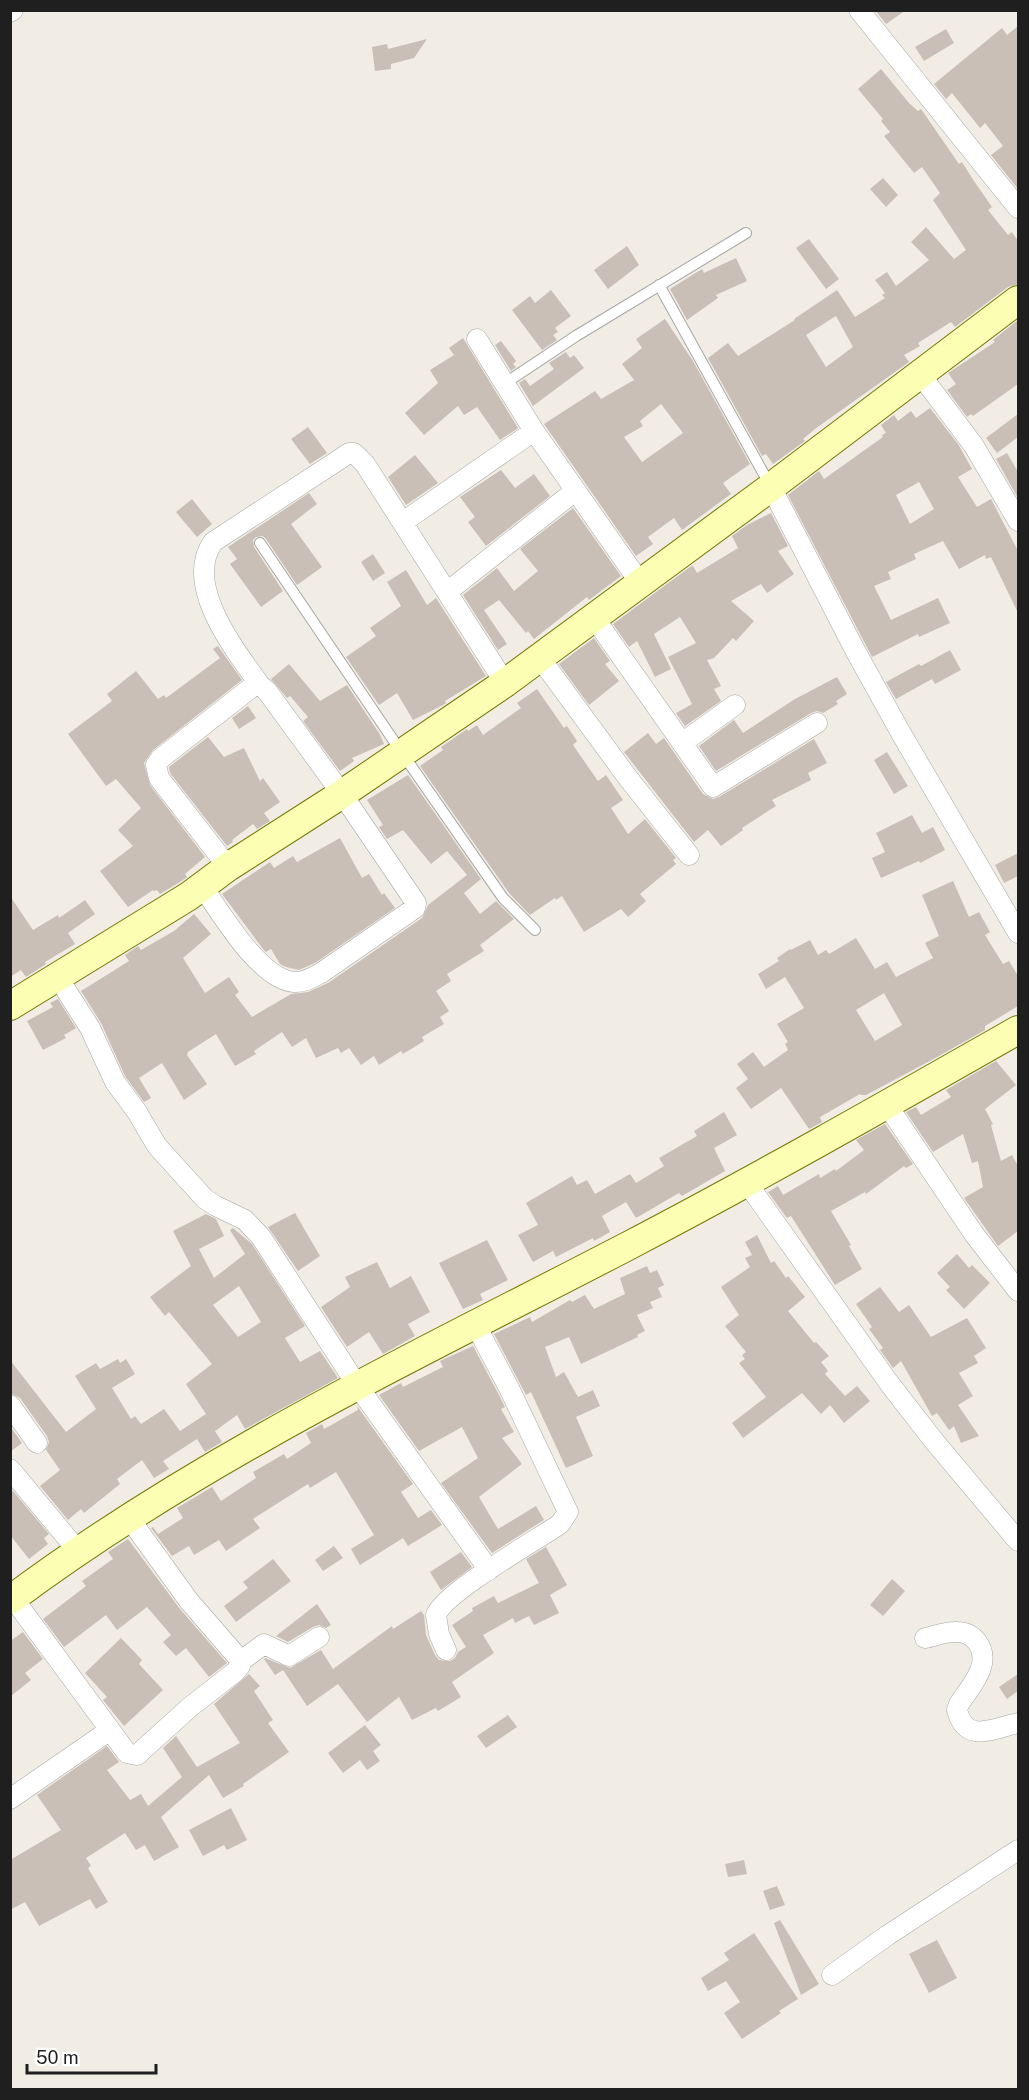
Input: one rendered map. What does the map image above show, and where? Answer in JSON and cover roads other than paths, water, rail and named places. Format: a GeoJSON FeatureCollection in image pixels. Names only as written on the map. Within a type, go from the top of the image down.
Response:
{"type":"FeatureCollection","features":[{"type":"Feature","properties":{"kind":"street"},"geometry":{"type":"LineString","coordinates":[[859,10],[1018,208]]}},
{"type":"Feature","properties":{"kind":"street"},"geometry":{"type":"LineString","coordinates":[[10,1006],[202,886],[505,683],[771,487],[1018,300]]}},
{"type":"Feature","properties":{"kind":"street"},"geometry":{"type":"LineString","coordinates":[[477,339],[534,431],[641,584]]}},
{"type":"Feature","properties":{"kind":"street"},"geometry":{"type":"LineString","coordinates":[[920,374],[974,446],[1018,521]]}},
{"type":"Feature","properties":{"kind":"street"},"geometry":{"type":"LineString","coordinates":[[403,522],[534,431]]}},
{"type":"Feature","properties":{"kind":"street"},"geometry":{"type":"LineString","coordinates":[[202,886],[238,938],[264,966],[277,975],[295,982],[310,979],[321,973],[416,908],[416,903],[342,794],[267,691],[260,685],[223,630],[207,596],[203,576],[204,562],[213,542],[349,453],[354,453],[365,464],[505,683]]}},
{"type":"Feature","properties":{"kind":"street"},"geometry":{"type":"LineString","coordinates":[[771,487],[856,652],[1018,933]]}},
{"type":"Feature","properties":{"kind":"street"},"geometry":{"type":"LineString","coordinates":[[447,592],[575,491]]}},
{"type":"Feature","properties":{"kind":"street"},"geometry":{"type":"LineString","coordinates":[[594,618],[713,788],[817,723]]}},
{"type":"Feature","properties":{"kind":"street"},"geometry":{"type":"LineString","coordinates":[[540,658],[628,778],[689,855]]}},
{"type":"Feature","properties":{"kind":"street"},"geometry":{"type":"LineString","coordinates":[[228,867],[159,778],[156,765],[160,759],[253,686],[260,685]]}},
{"type":"Feature","properties":{"kind":"street"},"geometry":{"type":"LineString","coordinates":[[682,743],[735,705]]}},
{"type":"Feature","properties":{"kind":"street"},"geometry":{"type":"LineString","coordinates":[[57,976],[90,1028],[115,1082],[137,1112],[157,1146],[205,1198],[244,1220],[261,1237],[357,1385],[489,1570]]}},
{"type":"Feature","properties":{"kind":"street"},"geometry":{"type":"LineString","coordinates":[[319,1637],[289,1656],[264,1644],[241,1660],[235,1672],[190,1707],[137,1755],[127,1753],[12,1599],[78,1551],[129,1518],[357,1385],[747,1183],[1018,1030]]}},
{"type":"Feature","properties":{"kind":"street"},"geometry":{"type":"LineString","coordinates":[[887,1105],[974,1234],[1018,1291]]}},
{"type":"Feature","properties":{"kind":"street"},"geometry":{"type":"LineString","coordinates":[[747,1183],[876,1365],[934,1441],[1018,1541]]}},
{"type":"Feature","properties":{"kind":"street"},"geometry":{"type":"LineString","coordinates":[[446,1650],[436,1623],[438,1608],[489,1570],[560,1524],[568,1512],[509,1388],[475,1324]]}},
{"type":"Feature","properties":{"kind":"street"},"geometry":{"type":"LineString","coordinates":[[10,1405],[37,1443]]}},
{"type":"Feature","properties":{"kind":"street"},"geometry":{"type":"LineString","coordinates":[[10,1469],[78,1551]]}},
{"type":"Feature","properties":{"kind":"street"},"geometry":{"type":"LineString","coordinates":[[129,1518],[189,1601],[241,1660]]}},
{"type":"Feature","properties":{"kind":"street"},"geometry":{"type":"LineString","coordinates":[[925,1638],[956,1632],[969,1634],[980,1646],[984,1660],[957,1710],[964,1725],[971,1731],[980,1733],[1018,1724]]}},
{"type":"Feature","properties":{"kind":"street"},"geometry":{"type":"LineString","coordinates":[[10,1800],[110,1730]]}},
{"type":"Feature","properties":{"kind":"street"},"geometry":{"type":"LineString","coordinates":[[832,1975],[888,1935],[1018,1850]]}},
{"type":"Feature","properties":{"kind":"lane"},"geometry":{"type":"LineString","coordinates":[[504,384],[659,285],[746,233]]}},
{"type":"Feature","properties":{"kind":"lane"},"geometry":{"type":"LineString","coordinates":[[659,285],[771,487]]}},
{"type":"Feature","properties":{"kind":"lane"},"geometry":{"type":"LineString","coordinates":[[260,543],[503,898],[535,930]]}}]}
